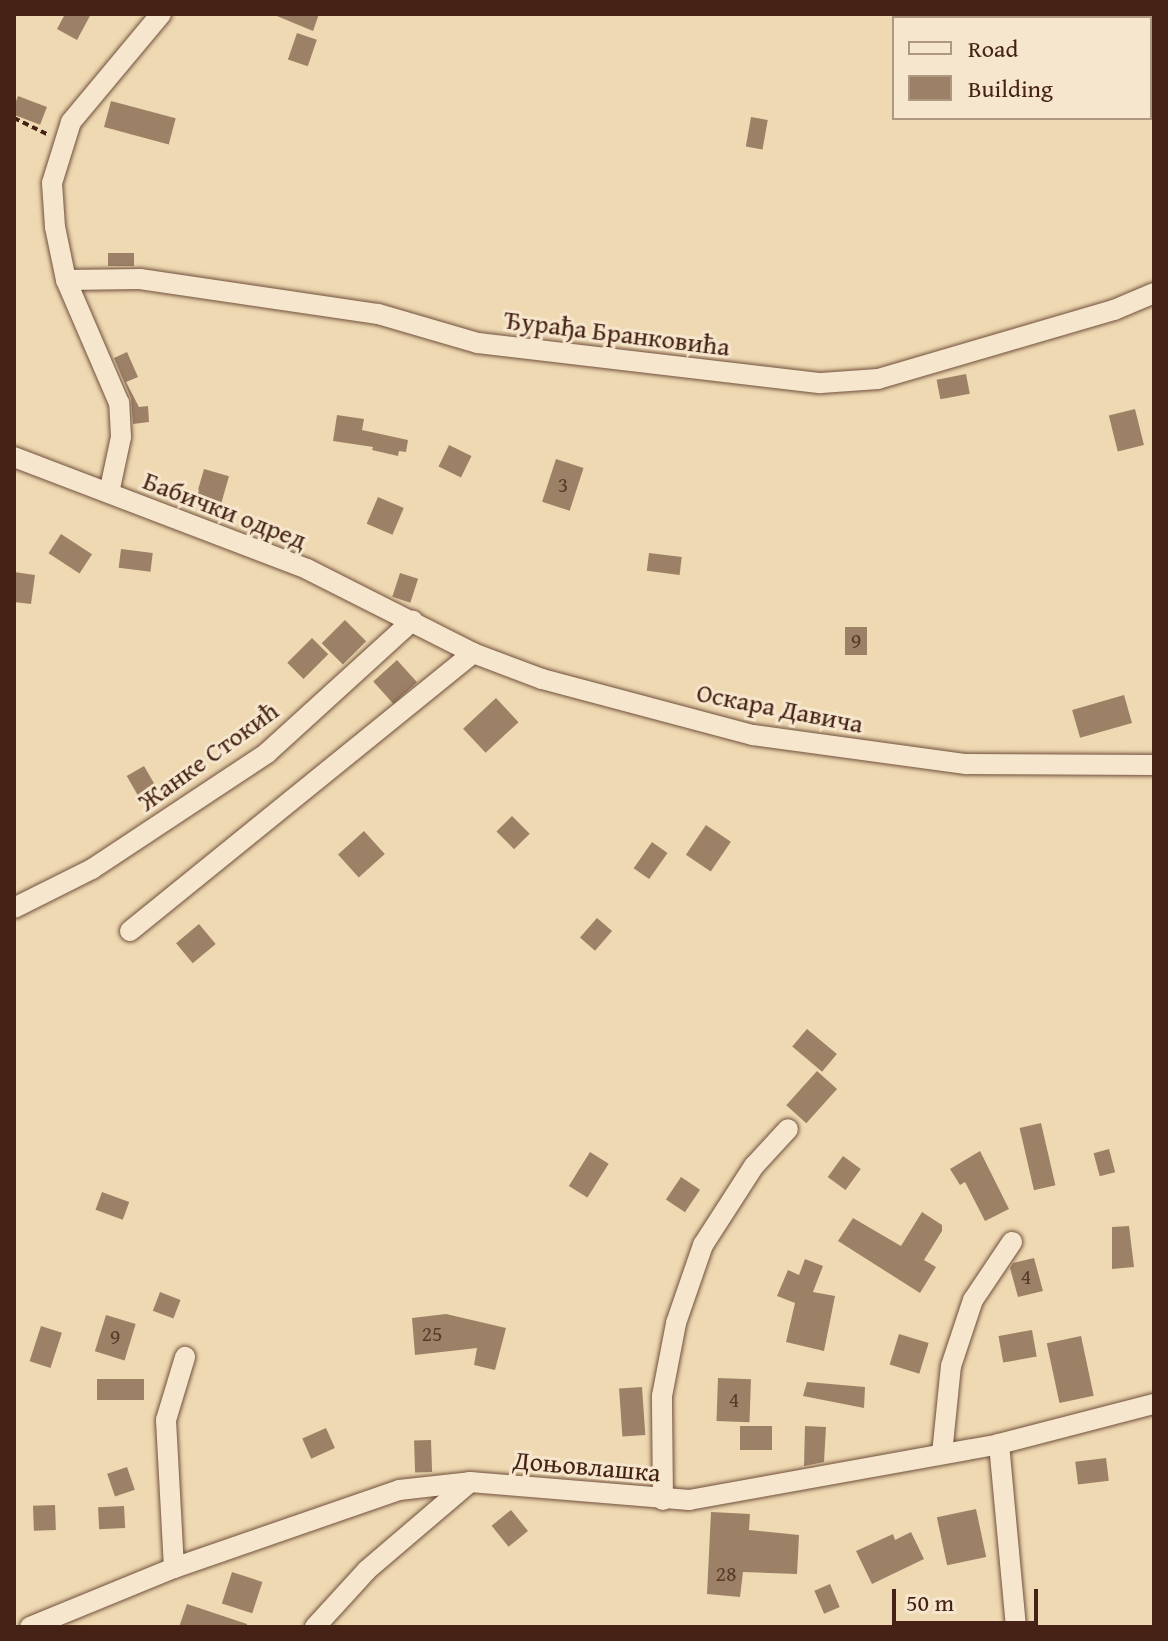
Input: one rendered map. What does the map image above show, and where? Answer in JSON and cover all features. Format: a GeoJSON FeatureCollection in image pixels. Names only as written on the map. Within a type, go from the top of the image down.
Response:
{"type":"FeatureCollection","features":[{"type":"Feature","properties":{"kind":"street"},"geometry":{"type":"LineString","coordinates":[[109,493],[121,437],[119,403],[66,280],[52,205],[52,183],[71,122],[161,14]]}},
{"type":"Feature","properties":{"kind":"street","name":"Ђурађа Бранковића"},"geometry":{"type":"LineString","coordinates":[[66,280],[140,279],[378,314],[478,343],[821,383],[878,379],[1114,310],[1154,293]]}},
{"type":"Feature","properties":{"kind":"street","name":"Бабички одред"},"geometry":{"type":"LineString","coordinates":[[14,457],[307,569],[413,620]]}},
{"type":"Feature","properties":{"kind":"street","name":"Оскара Давича"},"geometry":{"type":"LineString","coordinates":[[413,620],[473,653],[542,679],[753,735],[966,764],[1154,765]]}},
{"type":"Feature","properties":{"kind":"street","name":"Жанке Стокић"},"geometry":{"type":"LineString","coordinates":[[14,908],[92,869],[267,753],[413,620]]}},
{"type":"Feature","properties":{"kind":"street"},"geometry":{"type":"LineString","coordinates":[[130,931],[473,653]]}},
{"type":"Feature","properties":{"kind":"street"},"geometry":{"type":"LineString","coordinates":[[663,1500],[662,1396],[676,1323],[703,1245],[754,1166],[788,1129]]}},
{"type":"Feature","properties":{"kind":"street"},"geometry":{"type":"LineString","coordinates":[[942,1454],[951,1366],[968,1313],[973,1300],[1012,1242]]}},
{"type":"Feature","properties":{"kind":"street"},"geometry":{"type":"LineString","coordinates":[[174,1568],[166,1420],[185,1357]]}},
{"type":"Feature","properties":{"kind":"street","name":"Доњовлашка"},"geometry":{"type":"LineString","coordinates":[[30,1627],[174,1568],[399,1490],[470,1482],[689,1500],[999,1444],[1154,1404]]}},
{"type":"Feature","properties":{"kind":"street"},"geometry":{"type":"LineString","coordinates":[[999,1444],[1016,1627]]}},
{"type":"Feature","properties":{"kind":"street"},"geometry":{"type":"LineString","coordinates":[[315,1627],[367,1570],[470,1482]]}},
{"type":"Feature","properties":{"kind":"path"},"geometry":{"type":"LineString","coordinates":[[14,118],[63,142]]}},
{"type":"Feature","properties":{"kind":"building"},"geometry":{"type":"Polygon","coordinates":[[[65,14],[91,14],[77,40],[57,29],[65,14]]]}},
{"type":"Feature","properties":{"kind":"building"},"geometry":{"type":"Polygon","coordinates":[[[272,14],[319,14],[313,31],[272,14]]]}},
{"type":"Feature","properties":{"kind":"building"},"geometry":{"type":"Polygon","coordinates":[[[297,33],[317,40],[308,66],[288,59],[297,33]]]}},
{"type":"Feature","properties":{"kind":"building"},"geometry":{"type":"Polygon","coordinates":[[[18,96],[47,107],[40,125],[14,115],[18,96]]]}},
{"type":"Feature","properties":{"kind":"building"},"geometry":{"type":"Polygon","coordinates":[[[111,101],[176,118],[169,144],[104,127],[111,101]]]}},
{"type":"Feature","properties":{"kind":"building"},"geometry":{"type":"Polygon","coordinates":[[[751,117],[768,120],[763,149],[746,147],[751,117]]]}},
{"type":"Feature","properties":{"kind":"building"},"geometry":{"type":"Polygon","coordinates":[[[108,253],[134,253],[134,266],[108,266],[108,253]]]}},
{"type":"Feature","properties":{"kind":"building"},"geometry":{"type":"Polygon","coordinates":[[[127,352],[138,377],[126,382],[139,407],[148,406],[149,422],[133,424],[131,398],[114,358],[127,352]]]}},
{"type":"Feature","properties":{"kind":"building"},"geometry":{"type":"Polygon","coordinates":[[[966,374],[970,394],[940,399],[937,380],[966,374]]]}},
{"type":"Feature","properties":{"kind":"building"},"geometry":{"type":"Polygon","coordinates":[[[1135,409],[1144,445],[1118,451],[1109,416],[1135,409]]]}},
{"type":"Feature","properties":{"kind":"building"},"geometry":{"type":"Polygon","coordinates":[[[337,415],[364,419],[362,430],[408,440],[406,452],[399,451],[398,456],[372,450],[373,447],[333,441],[337,415]]]}},
{"type":"Feature","properties":{"kind":"building"},"geometry":{"type":"Polygon","coordinates":[[[449,445],[471,456],[461,478],[438,467],[449,445]]]}},
{"type":"Feature","properties":{"kind":"building"},"geometry":{"type":"Polygon","coordinates":[[[556,459],[584,468],[570,511],[542,502],[556,459]]]}},
{"type":"Feature","properties":{"kind":"building"},"geometry":{"type":"Polygon","coordinates":[[[204,469],[229,476],[220,507],[195,500],[204,469]]]}},
{"type":"Feature","properties":{"kind":"building"},"geometry":{"type":"Polygon","coordinates":[[[378,497],[404,508],[392,535],[367,524],[378,497]]]}},
{"type":"Feature","properties":{"kind":"building"},"geometry":{"type":"Polygon","coordinates":[[[61,534],[92,554],[80,573],[48,553],[61,534]]]}},
{"type":"Feature","properties":{"kind":"building"},"geometry":{"type":"Polygon","coordinates":[[[121,549],[153,553],[150,572],[119,568],[121,549]]]}},
{"type":"Feature","properties":{"kind":"building"},"geometry":{"type":"Polygon","coordinates":[[[649,553],[682,557],[680,575],[647,571],[649,553]]]}},
{"type":"Feature","properties":{"kind":"building"},"geometry":{"type":"Polygon","coordinates":[[[14,572],[35,575],[31,604],[14,602],[14,572]]]}},
{"type":"Feature","properties":{"kind":"building"},"geometry":{"type":"Polygon","coordinates":[[[400,573],[418,579],[410,603],[392,597],[400,573]]]}},
{"type":"Feature","properties":{"kind":"building"},"geometry":{"type":"Polygon","coordinates":[[[345,620],[366,641],[343,665],[322,643],[345,620]]]}},
{"type":"Feature","properties":{"kind":"building"},"geometry":{"type":"Polygon","coordinates":[[[845,627],[867,627],[867,655],[845,655],[845,627]]]}},
{"type":"Feature","properties":{"kind":"building"},"geometry":{"type":"Polygon","coordinates":[[[312,638],[328,654],[304,679],[287,663],[312,638]]]}},
{"type":"Feature","properties":{"kind":"building"},"geometry":{"type":"Polygon","coordinates":[[[397,660],[417,682],[393,704],[373,681],[397,660]]]}},
{"type":"Feature","properties":{"kind":"building"},"geometry":{"type":"Polygon","coordinates":[[[1124,695],[1132,723],[1080,738],[1072,710],[1124,695]]]}},
{"type":"Feature","properties":{"kind":"building"},"geometry":{"type":"Polygon","coordinates":[[[496,698],[519,722],[486,753],[463,729],[496,698]]]}},
{"type":"Feature","properties":{"kind":"building"},"geometry":{"type":"Polygon","coordinates":[[[144,766],[155,785],[138,795],[127,776],[144,766]]]}},
{"type":"Feature","properties":{"kind":"building"},"geometry":{"type":"Polygon","coordinates":[[[512,816],[530,834],[514,849],[496,832],[512,816]]]}},
{"type":"Feature","properties":{"kind":"building"},"geometry":{"type":"Polygon","coordinates":[[[706,825],[731,842],[711,872],[686,855],[706,825]]]}},
{"type":"Feature","properties":{"kind":"building"},"geometry":{"type":"Polygon","coordinates":[[[364,831],[385,854],[359,877],[338,854],[364,831]]]}},
{"type":"Feature","properties":{"kind":"building"},"geometry":{"type":"Polygon","coordinates":[[[652,842],[668,853],[649,879],[634,868],[652,842]]]}},
{"type":"Feature","properties":{"kind":"building"},"geometry":{"type":"Polygon","coordinates":[[[597,918],[612,931],[595,951],[580,938],[597,918]]]}},
{"type":"Feature","properties":{"kind":"building"},"geometry":{"type":"Polygon","coordinates":[[[199,924],[216,944],[193,963],[176,943],[199,924]]]}},
{"type":"Feature","properties":{"kind":"building"},"geometry":{"type":"Polygon","coordinates":[[[807,1029],[837,1054],[822,1072],[792,1047],[807,1029]]]}},
{"type":"Feature","properties":{"kind":"building"},"geometry":{"type":"Polygon","coordinates":[[[817,1071],[837,1089],[806,1123],[786,1105],[817,1071]]]}},
{"type":"Feature","properties":{"kind":"building"},"geometry":{"type":"Polygon","coordinates":[[[1041,1123],[1055,1185],[1034,1190],[1020,1128],[1041,1123]]]}},
{"type":"Feature","properties":{"kind":"building"},"geometry":{"type":"Polygon","coordinates":[[[1109,1149],[1115,1172],[1100,1176],[1094,1153],[1109,1149]]]}},
{"type":"Feature","properties":{"kind":"building"},"geometry":{"type":"Polygon","coordinates":[[[980,1151],[1009,1209],[985,1221],[965,1182],[960,1185],[950,1169],[980,1151]]]}},
{"type":"Feature","properties":{"kind":"building"},"geometry":{"type":"Polygon","coordinates":[[[590,1152],[609,1164],[587,1198],[569,1186],[590,1152]]]}},
{"type":"Feature","properties":{"kind":"building"},"geometry":{"type":"Polygon","coordinates":[[[843,1156],[861,1169],[846,1190],[828,1177],[843,1156]]]}},
{"type":"Feature","properties":{"kind":"building"},"geometry":{"type":"Polygon","coordinates":[[[681,1177],[700,1190],[685,1212],[666,1199],[681,1177]]]}},
{"type":"Feature","properties":{"kind":"building"},"geometry":{"type":"Polygon","coordinates":[[[102,1192],[129,1202],[123,1220],[96,1210],[102,1192]]]}},
{"type":"Feature","properties":{"kind":"building"},"geometry":{"type":"Polygon","coordinates":[[[922,1212],[942,1225],[942,1231],[924,1260],[936,1267],[920,1293],[838,1241],[853,1218],[901,1246],[922,1212]]]}},
{"type":"Feature","properties":{"kind":"building"},"geometry":{"type":"Polygon","coordinates":[[[1129,1226],[1134,1267],[1112,1269],[1112,1227],[1129,1226]]]}},
{"type":"Feature","properties":{"kind":"building"},"geometry":{"type":"Polygon","coordinates":[[[1034,1258],[1043,1291],[1018,1297],[1010,1268],[1013,1263],[1034,1258]]]}},
{"type":"Feature","properties":{"kind":"building"},"geometry":{"type":"Polygon","coordinates":[[[805,1259],[823,1266],[813,1292],[835,1296],[824,1351],[786,1342],[795,1303],[777,1296],[788,1270],[799,1275],[805,1259]]]}},
{"type":"Feature","properties":{"kind":"building"},"geometry":{"type":"Polygon","coordinates":[[[160,1292],[181,1300],[173,1319],[153,1311],[160,1292]]]}},
{"type":"Feature","properties":{"kind":"building"},"geometry":{"type":"Polygon","coordinates":[[[446,1314],[506,1328],[495,1370],[474,1365],[477,1348],[415,1355],[412,1318],[446,1314]]]}},
{"type":"Feature","properties":{"kind":"building"},"geometry":{"type":"Polygon","coordinates":[[[106,1315],[136,1324],[125,1360],[95,1351],[106,1315]]]}},
{"type":"Feature","properties":{"kind":"building"},"geometry":{"type":"Polygon","coordinates":[[[41,1326],[62,1333],[50,1368],[30,1361],[41,1326]]]}},
{"type":"Feature","properties":{"kind":"building"},"geometry":{"type":"Polygon","coordinates":[[[1032,1330],[1037,1357],[1003,1362],[999,1336],[1032,1330]]]}},
{"type":"Feature","properties":{"kind":"building"},"geometry":{"type":"Polygon","coordinates":[[[899,1334],[929,1343],[919,1374],[890,1365],[899,1334]]]}},
{"type":"Feature","properties":{"kind":"building"},"geometry":{"type":"Polygon","coordinates":[[[1081,1336],[1094,1396],[1059,1403],[1047,1343],[1081,1336]]]}},
{"type":"Feature","properties":{"kind":"building"},"geometry":{"type":"Polygon","coordinates":[[[718,1378],[751,1379],[749,1422],[716,1421],[718,1378]]]}},
{"type":"Feature","properties":{"kind":"building"},"geometry":{"type":"Polygon","coordinates":[[[97,1379],[144,1379],[144,1400],[97,1400],[97,1379]]]}},
{"type":"Feature","properties":{"kind":"building"},"geometry":{"type":"Polygon","coordinates":[[[807,1382],[865,1387],[864,1408],[803,1396],[807,1382]]]}},
{"type":"Feature","properties":{"kind":"building"},"geometry":{"type":"Polygon","coordinates":[[[642,1387],[645,1435],[622,1436],[619,1389],[642,1387]]]}},
{"type":"Feature","properties":{"kind":"building"},"geometry":{"type":"Polygon","coordinates":[[[740,1426],[772,1426],[772,1450],[740,1450],[740,1426]]]}},
{"type":"Feature","properties":{"kind":"building"},"geometry":{"type":"Polygon","coordinates":[[[805,1426],[826,1427],[824,1462],[804,1466],[805,1426]]]}},
{"type":"Feature","properties":{"kind":"building"},"geometry":{"type":"Polygon","coordinates":[[[326,1428],[335,1448],[311,1459],[302,1439],[326,1428]]]}},
{"type":"Feature","properties":{"kind":"building"},"geometry":{"type":"Polygon","coordinates":[[[431,1440],[432,1472],[415,1473],[414,1441],[431,1440]]]}},
{"type":"Feature","properties":{"kind":"building"},"geometry":{"type":"Polygon","coordinates":[[[1106,1458],[1109,1481],[1078,1485],[1075,1462],[1106,1458]]]}},
{"type":"Feature","properties":{"kind":"building"},"geometry":{"type":"Polygon","coordinates":[[[127,1467],[135,1490],[115,1497],[107,1474],[127,1467]]]}},
{"type":"Feature","properties":{"kind":"building"},"geometry":{"type":"Polygon","coordinates":[[[55,1505],[56,1530],[34,1531],[33,1506],[55,1505]]]}},
{"type":"Feature","properties":{"kind":"building"},"geometry":{"type":"Polygon","coordinates":[[[124,1506],[125,1528],[99,1529],[98,1507],[124,1506]]]}},
{"type":"Feature","properties":{"kind":"building"},"geometry":{"type":"Polygon","coordinates":[[[976,1509],[986,1557],[947,1565],[937,1517],[976,1509]]]}},
{"type":"Feature","properties":{"kind":"building"},"geometry":{"type":"Polygon","coordinates":[[[511,1510],[528,1531],[509,1547],[492,1526],[511,1510]]]}},
{"type":"Feature","properties":{"kind":"building"},"geometry":{"type":"Polygon","coordinates":[[[711,1512],[750,1514],[749,1530],[799,1535],[797,1574],[743,1572],[740,1597],[707,1594],[711,1512]]]}},
{"type":"Feature","properties":{"kind":"building"},"geometry":{"type":"Polygon","coordinates":[[[911,1532],[924,1559],[872,1584],[856,1551],[893,1534],[895,1540],[911,1532]]]}},
{"type":"Feature","properties":{"kind":"building"},"geometry":{"type":"Polygon","coordinates":[[[232,1572],[262,1582],[252,1613],[222,1603],[232,1572]]]}},
{"type":"Feature","properties":{"kind":"building"},"geometry":{"type":"Polygon","coordinates":[[[830,1584],[840,1607],[824,1614],[814,1591],[830,1584]]]}},
{"type":"Feature","properties":{"kind":"building"},"geometry":{"type":"Polygon","coordinates":[[[187,1604],[247,1624],[246,1627],[179,1627],[187,1604]]]}}]}
